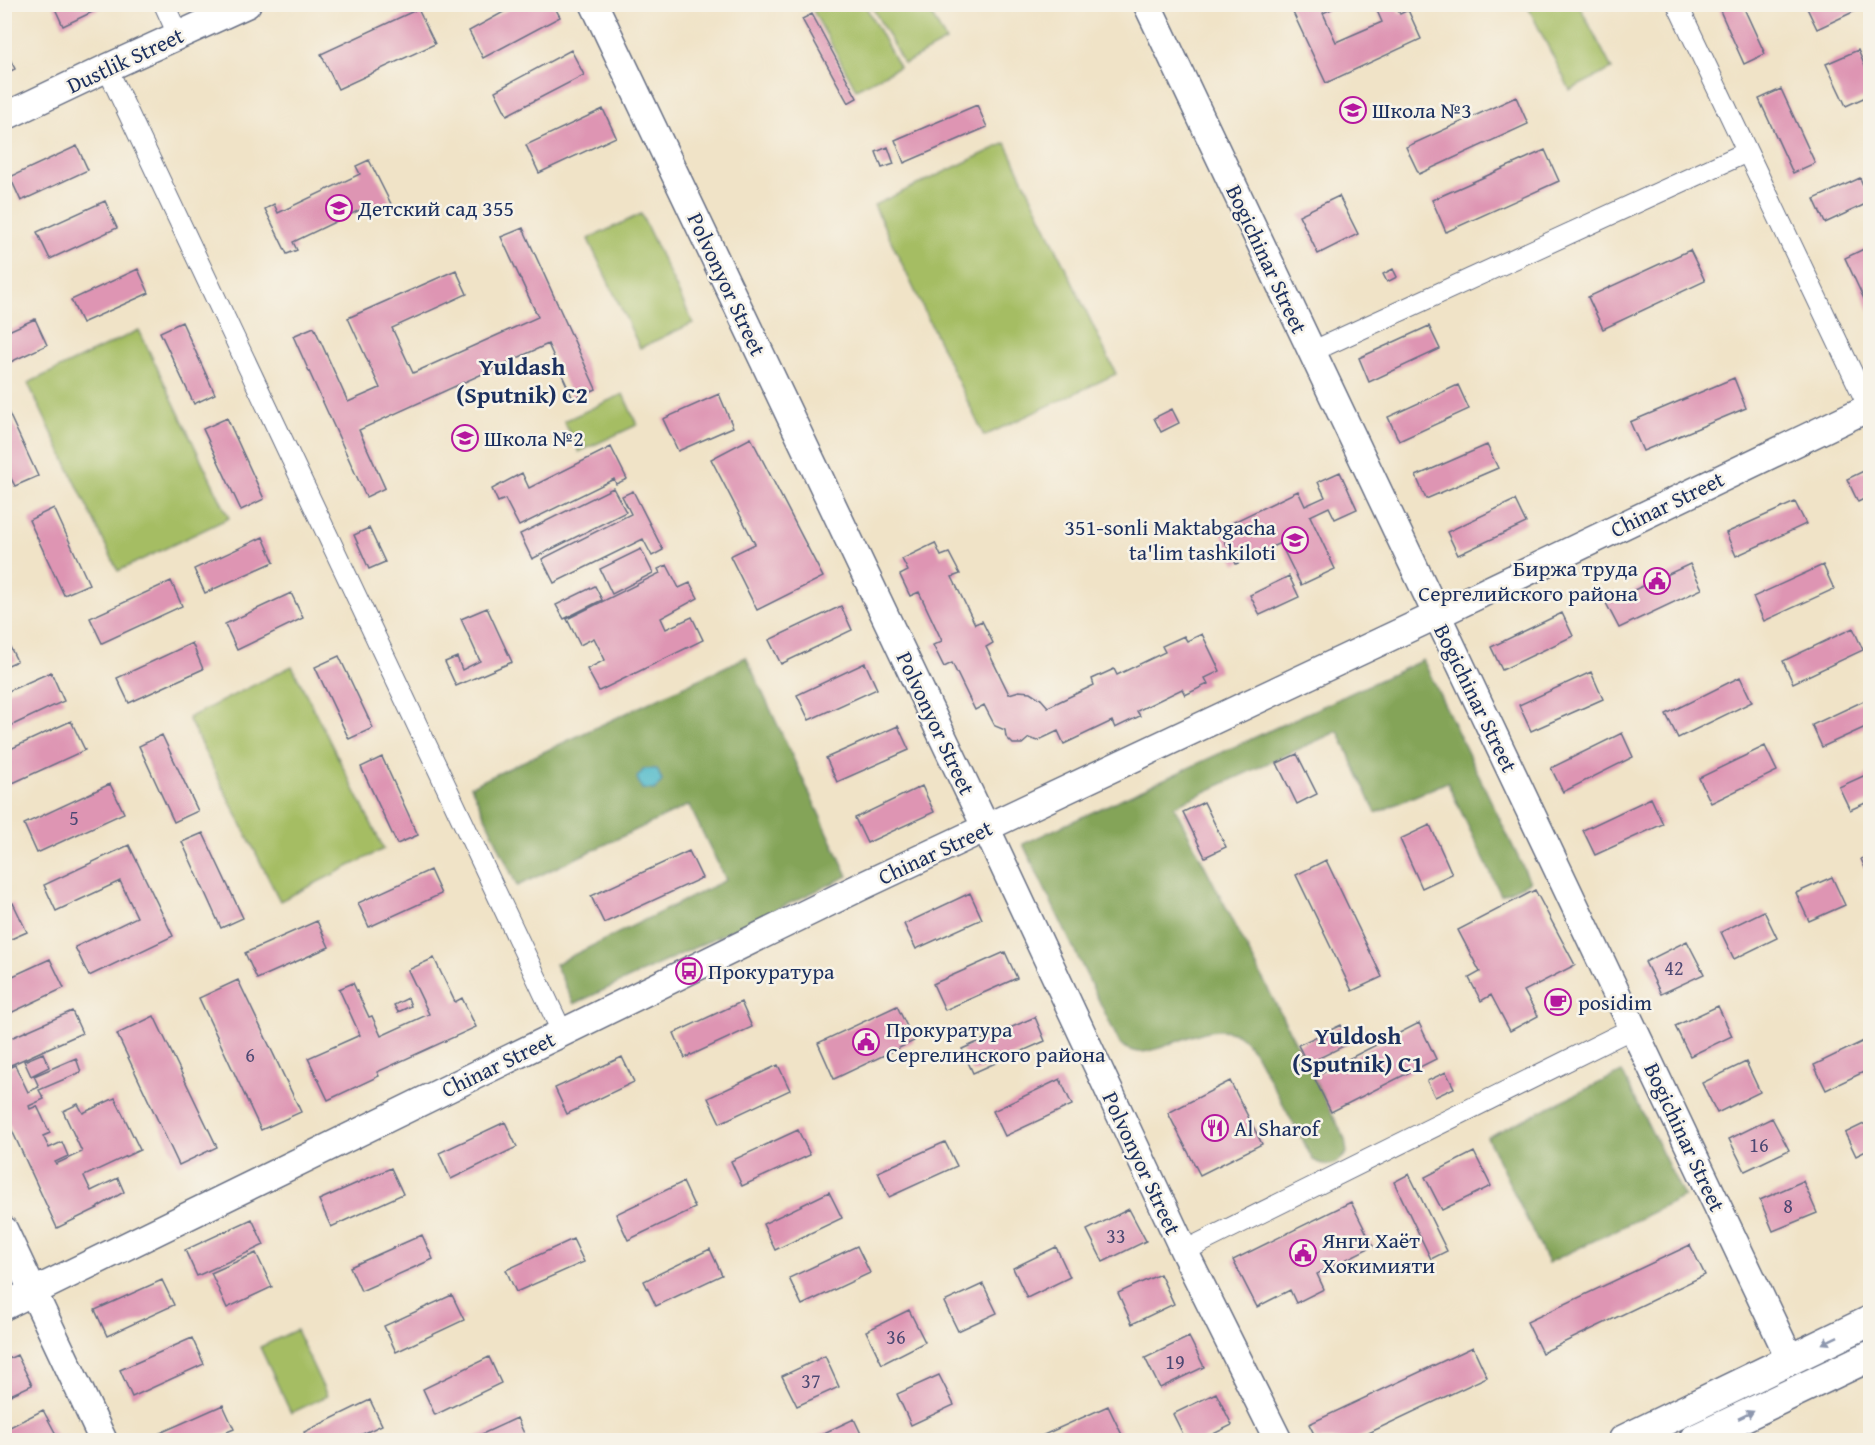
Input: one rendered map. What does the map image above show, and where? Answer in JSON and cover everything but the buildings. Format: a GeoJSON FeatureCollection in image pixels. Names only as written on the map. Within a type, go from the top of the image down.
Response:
{"type":"FeatureCollection","features":[{"type":"Feature","properties":{"kind":"main road"},"geometry":{"type":"LineString","coordinates":[[1624,1440],[1870,1321]]}},
{"type":"Feature","properties":{"kind":"main road"},"geometry":{"type":"LineString","coordinates":[[1694,1440],[1870,1356]]}},
{"type":"Feature","properties":{"kind":"street"},"geometry":{"type":"LineString","coordinates":[[165,4],[178,35]]}},
{"type":"Feature","properties":{"kind":"street","name":"Dustlik Street"},"geometry":{"type":"LineString","coordinates":[[4,117],[247,4]]}},
{"type":"Feature","properties":{"kind":"street","name":"Polvonyor Street"},"geometry":{"type":"LineString","coordinates":[[594,4],[986,828],[1184,1251],[1278,1440]]}},
{"type":"Feature","properties":{"kind":"street","name":"Bogichinar Street"},"geometry":{"type":"LineString","coordinates":[[1147,4],[1790,1359]]}},
{"type":"Feature","properties":{"kind":"street"},"geometry":{"type":"LineString","coordinates":[[1677,4],[1870,407]]}},
{"type":"Feature","properties":{"kind":"street"},"geometry":{"type":"LineString","coordinates":[[107,68],[562,1032]]}},
{"type":"Feature","properties":{"kind":"street"},"geometry":{"type":"LineString","coordinates":[[1311,352],[1747,152]]}},
{"type":"Feature","properties":{"kind":"street","name":"Chinar Street"},"geometry":{"type":"LineString","coordinates":[[4,1306],[860,887],[1437,615],[1870,407]]}},
{"type":"Feature","properties":{"kind":"street"},"geometry":{"type":"LineString","coordinates":[[1184,1251],[1633,1028]]}},
{"type":"Feature","properties":{"kind":"street"},"geometry":{"type":"LineString","coordinates":[[4,1230],[103,1440]]}},
{"type":"Feature","properties":{"kind":"green space"},"geometry":{"type":"Polygon","coordinates":[[[810,5],[865,5],[899,67],[856,89],[810,5]]]}},
{"type":"Feature","properties":{"kind":"green space"},"geometry":{"type":"Polygon","coordinates":[[[871,5],[926,5],[946,41],[904,64],[871,5]]]}},
{"type":"Feature","properties":{"kind":"green space"},"geometry":{"type":"Polygon","coordinates":[[[1527,5],[1579,5],[1612,69],[1570,90],[1527,5]]]}},
{"type":"Feature","properties":{"kind":"green space"},"geometry":{"type":"Polygon","coordinates":[[[1006,143],[1116,374],[984,436],[874,205],[1006,143]]]}},
{"type":"Feature","properties":{"kind":"green space"},"geometry":{"type":"Polygon","coordinates":[[[641,214],[693,323],[640,348],[588,239],[641,214]]]}},
{"type":"Feature","properties":{"kind":"green space"},"geometry":{"type":"Polygon","coordinates":[[[139,330],[229,518],[118,571],[28,383],[139,330]]]}},
{"type":"Feature","properties":{"kind":"green space"},"geometry":{"type":"Polygon","coordinates":[[[623,394],[637,425],[579,452],[564,421],[623,394]]]}},
{"type":"Feature","properties":{"kind":"green space"},"geometry":{"type":"Polygon","coordinates":[[[746,657],[848,876],[574,1004],[555,964],[726,880],[689,805],[517,886],[471,786],[746,657]]]}},
{"type":"Feature","properties":{"kind":"green space"},"geometry":{"type":"Polygon","coordinates":[[[1423,660],[1530,882],[1501,895],[1447,782],[1376,813],[1338,731],[1174,806],[1345,1139],[1347,1153],[1336,1163],[1328,1165],[1313,1160],[1254,1051],[1241,1037],[1229,1031],[1215,1030],[1144,1052],[1133,1051],[1120,1044],[1023,844],[1423,660]]]}},
{"type":"Feature","properties":{"kind":"green space"},"geometry":{"type":"Polygon","coordinates":[[[292,666],[384,849],[280,901],[188,718],[292,666]]]}},
{"type":"Feature","properties":{"kind":"green space"},"geometry":{"type":"Polygon","coordinates":[[[1622,1072],[1684,1197],[1548,1263],[1487,1137],[1622,1072]]]}},
{"type":"Feature","properties":{"kind":"green space"},"geometry":{"type":"Polygon","coordinates":[[[296,1330],[327,1396],[291,1413],[260,1347],[296,1330]]]}},
{"type":"Feature","properties":{"kind":"water"},"geometry":{"type":"Polygon","coordinates":[[[644,769],[657,769],[662,781],[655,790],[642,789],[637,778],[644,769]]]}},
{"type":"Feature","properties":{"kind":"place","name":"Школа №3"},"geometry":{"type":"Point","coordinates":[1353,110]}},
{"type":"Feature","properties":{"kind":"place","name":"Детский сад 355"},"geometry":{"type":"Point","coordinates":[339,208]}},
{"type":"Feature","properties":{"kind":"place","name":"Школа №2"},"geometry":{"type":"Point","coordinates":[465,438]}},
{"type":"Feature","properties":{"kind":"place","name":"351-sonli Maktabgacha ta'lim tashkiloti"},"geometry":{"type":"Point","coordinates":[1295,540]}},
{"type":"Feature","properties":{"kind":"place","name":"Биржа труда Сергелийского района"},"geometry":{"type":"Point","coordinates":[1657,581]}},
{"type":"Feature","properties":{"kind":"place","name":"Прокуратура"},"geometry":{"type":"Point","coordinates":[689,971]}},
{"type":"Feature","properties":{"kind":"place","name":"posidim"},"geometry":{"type":"Point","coordinates":[1558,1002]}},
{"type":"Feature","properties":{"kind":"place","name":"Прокуратура Сергелинского района"},"geometry":{"type":"Point","coordinates":[866,1042]}},
{"type":"Feature","properties":{"kind":"place","name":"Al Sharof"},"geometry":{"type":"Point","coordinates":[1215,1128]}},
{"type":"Feature","properties":{"kind":"place","name":"Янги Хаёт Хокимияти"},"geometry":{"type":"Point","coordinates":[1303,1253]}},
{"type":"Feature","properties":{"kind":"district","name":"Yuldash (Sputnik) C2"},"geometry":{"type":"Point","coordinates":[522,381]}},
{"type":"Feature","properties":{"kind":"district","name":"Yuldosh (Sputnik) C1"},"geometry":{"type":"Point","coordinates":[1358,1050]}}]}
